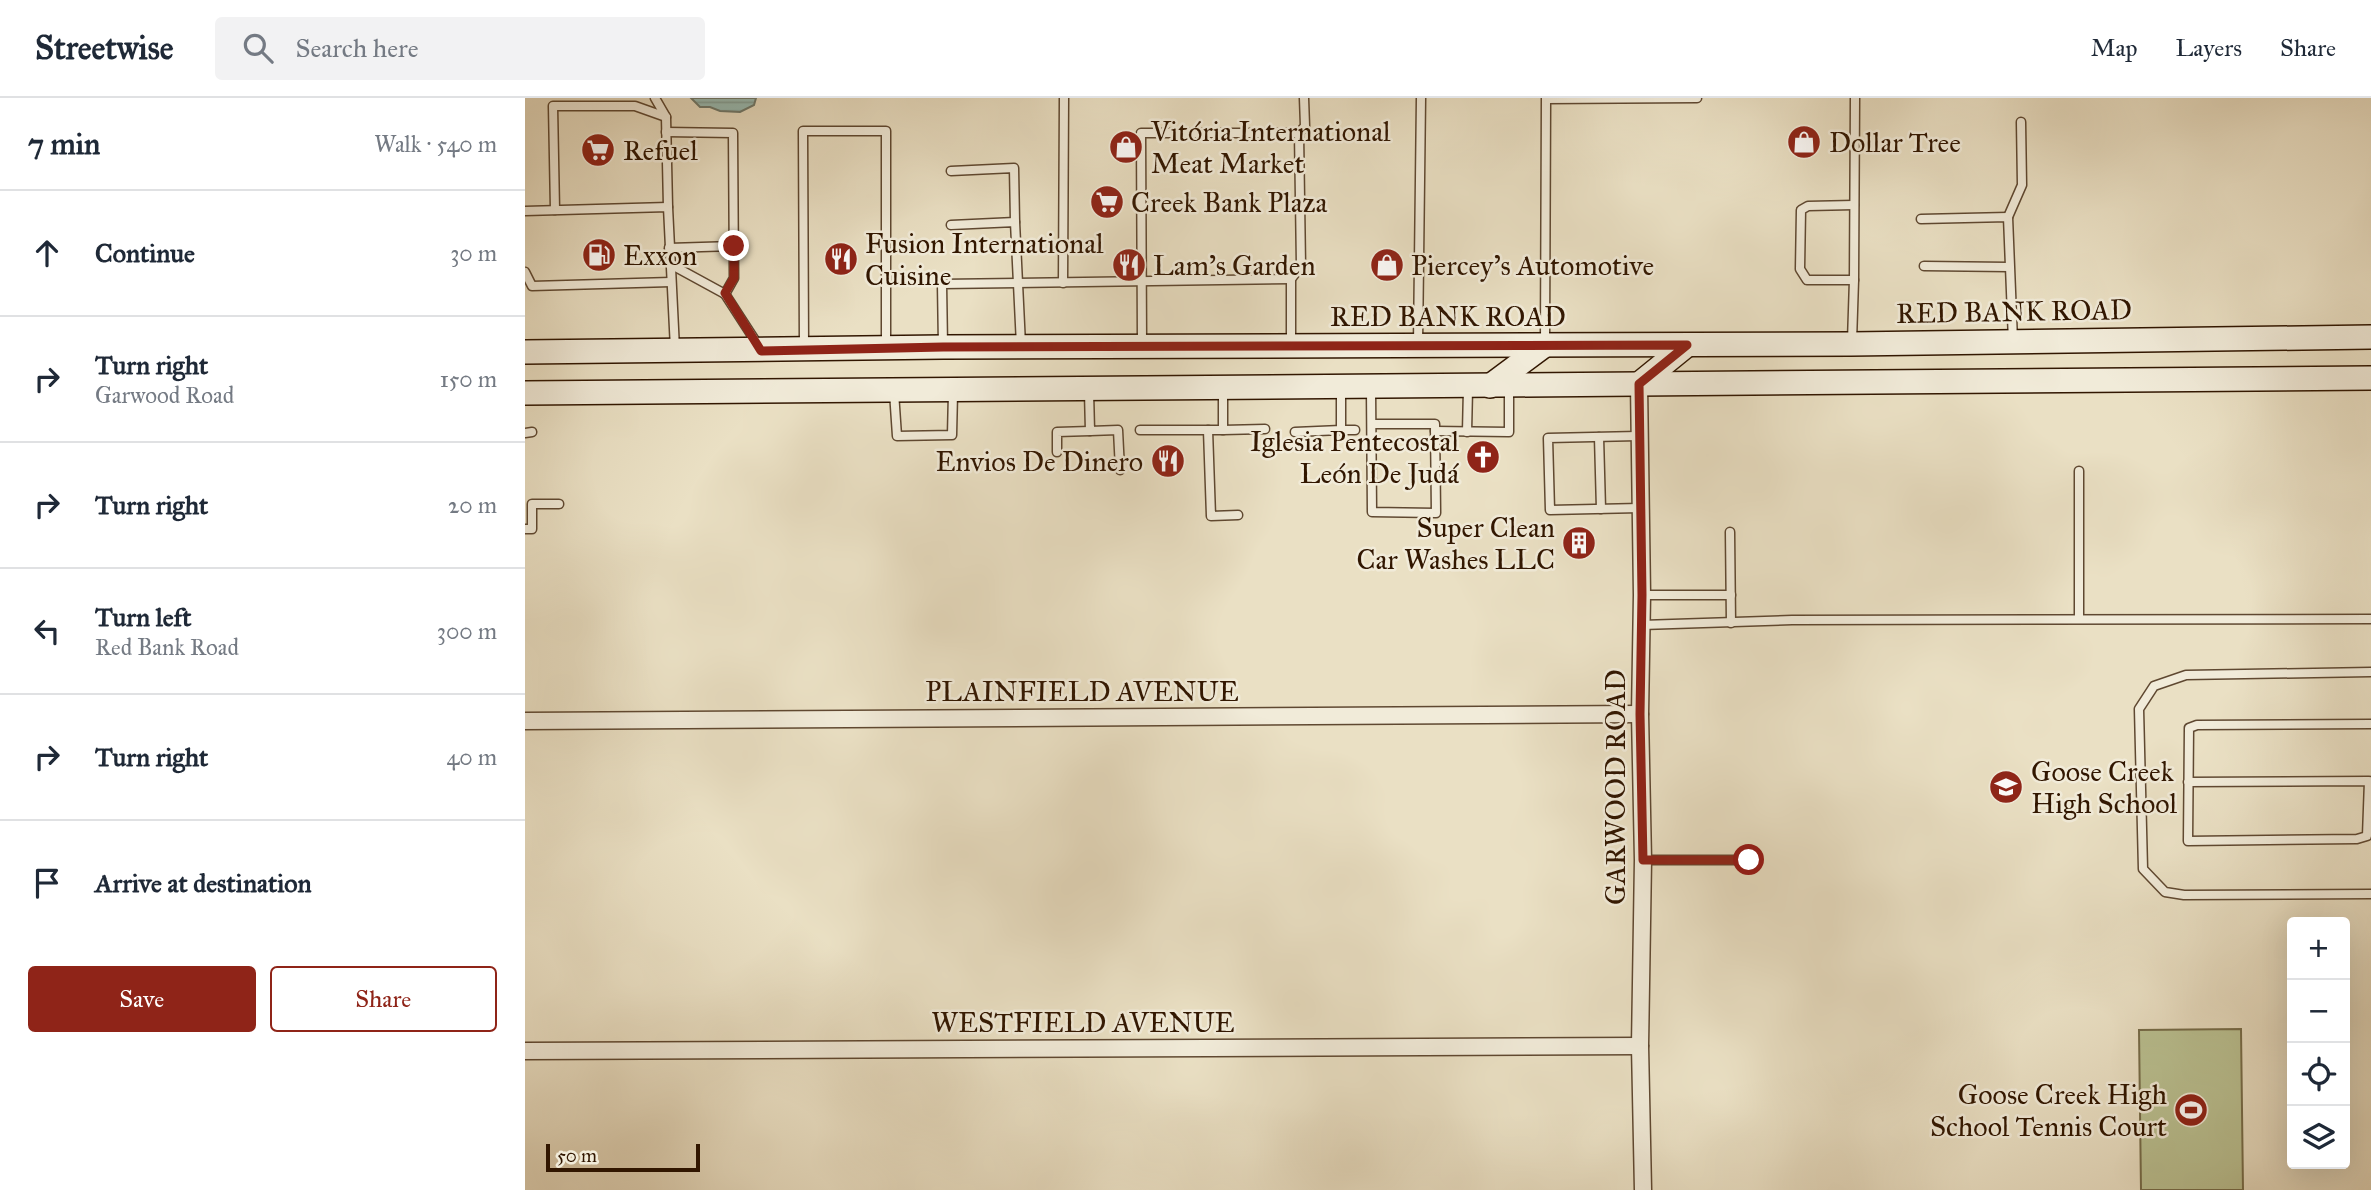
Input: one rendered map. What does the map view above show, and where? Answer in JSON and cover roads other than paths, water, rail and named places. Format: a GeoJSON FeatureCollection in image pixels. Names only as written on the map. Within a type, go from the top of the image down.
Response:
{"type":"FeatureCollection","features":[{"type":"Feature","properties":{"kind":"main road","name":"RED BANK ROAD"},"geometry":{"type":"LineString","coordinates":[[525,352],[943,347],[1851,344],[2371,337]]}},
{"type":"Feature","properties":{"kind":"main road"},"geometry":{"type":"LineString","coordinates":[[1489,386],[1545,345]]}},
{"type":"Feature","properties":{"kind":"main road"},"geometry":{"type":"LineString","coordinates":[[1639,384],[1687,345]]}},
{"type":"Feature","properties":{"kind":"main road"},"geometry":{"type":"LineString","coordinates":[[525,393],[2371,378]]}},
{"type":"Feature","properties":{"kind":"street","name":"GARWOOD ROAD"},"geometry":{"type":"LineString","coordinates":[[1639,384],[1643,860],[1640,1046],[1643,1190]]}},
{"type":"Feature","properties":{"kind":"street","name":"PLAINFIELD AVENUE"},"geometry":{"type":"LineString","coordinates":[[525,721],[1640,714]]}},
{"type":"Feature","properties":{"kind":"street","name":"WESTFIELD AVENUE"},"geometry":{"type":"LineString","coordinates":[[525,1051],[1640,1046]]}},
{"type":"Feature","properties":{"kind":"lane"},"geometry":{"type":"LineString","coordinates":[[655,98],[666,117],[669,248],[676,352]]}},
{"type":"Feature","properties":{"kind":"lane"},"geometry":{"type":"LineString","coordinates":[[1063,282],[1064,98]]}},
{"type":"Feature","properties":{"kind":"lane"},"geometry":{"type":"LineString","coordinates":[[1291,346],[1291,279],[1301,267],[1299,133],[1305,126],[1304,98]]}},
{"type":"Feature","properties":{"kind":"lane"},"geometry":{"type":"LineString","coordinates":[[1418,347],[1421,98]]}},
{"type":"Feature","properties":{"kind":"lane"},"geometry":{"type":"LineString","coordinates":[[1545,345],[1546,99],[1697,98]]}},
{"type":"Feature","properties":{"kind":"lane"},"geometry":{"type":"LineString","coordinates":[[1851,344],[1855,98]]}},
{"type":"Feature","properties":{"kind":"lane"},"geometry":{"type":"LineString","coordinates":[[555,210],[550,102],[635,106],[666,117]]}},
{"type":"Feature","properties":{"kind":"lane"},"geometry":{"type":"LineString","coordinates":[[2013,341],[2008,217],[2022,185],[2021,122]]}},
{"type":"Feature","properties":{"kind":"lane"},"geometry":{"type":"LineString","coordinates":[[804,349],[803,131],[886,131],[886,348]]}},
{"type":"Feature","properties":{"kind":"lane"},"geometry":{"type":"LineString","coordinates":[[666,132],[733,133],[734,278],[725,293]]}},
{"type":"Feature","properties":{"kind":"lane"},"geometry":{"type":"LineString","coordinates":[[1143,348],[1141,133],[1299,133]]}},
{"type":"Feature","properties":{"kind":"lane"},"geometry":{"type":"LineString","coordinates":[[950,171],[1014,168],[1021,348]]}},
{"type":"Feature","properties":{"kind":"lane"},"geometry":{"type":"LineString","coordinates":[[1854,205],[1808,206],[1801,210],[1800,269],[1807,280],[1854,280]]}},
{"type":"Feature","properties":{"kind":"lane"},"geometry":{"type":"LineString","coordinates":[[525,211],[668,207]]}},
{"type":"Feature","properties":{"kind":"lane"},"geometry":{"type":"LineString","coordinates":[[1921,219],[2008,217]]}},
{"type":"Feature","properties":{"kind":"lane"},"geometry":{"type":"LineString","coordinates":[[951,225],[1015,222]]}},
{"type":"Feature","properties":{"kind":"lane"},"geometry":{"type":"LineString","coordinates":[[669,248],[734,246]]}},
{"type":"Feature","properties":{"kind":"lane"},"geometry":{"type":"LineString","coordinates":[[670,264],[725,293],[761,351]]}},
{"type":"Feature","properties":{"kind":"lane"},"geometry":{"type":"LineString","coordinates":[[1924,266],[2009,267]]}},
{"type":"Feature","properties":{"kind":"lane"},"geometry":{"type":"LineString","coordinates":[[525,272],[532,286],[671,282]]}},
{"type":"Feature","properties":{"kind":"lane"},"geometry":{"type":"LineString","coordinates":[[943,347],[942,284],[1291,279]]}},
{"type":"Feature","properties":{"kind":"lane"},"geometry":{"type":"LineString","coordinates":[[1435,432],[1509,432],[1489,386]]}},
{"type":"Feature","properties":{"kind":"lane"},"geometry":{"type":"LineString","coordinates":[[1467,432],[1489,386]]}},
{"type":"Feature","properties":{"kind":"lane"},"geometry":{"type":"LineString","coordinates":[[1341,387],[1341,430]]}},
{"type":"Feature","properties":{"kind":"lane"},"geometry":{"type":"LineString","coordinates":[[1371,387],[1372,512],[1436,513],[1435,424],[1372,424]]}},
{"type":"Feature","properties":{"kind":"lane"},"geometry":{"type":"LineString","coordinates":[[1223,388],[1223,430]]}},
{"type":"Feature","properties":{"kind":"lane"},"geometry":{"type":"LineString","coordinates":[[1089,389],[1090,431]]}},
{"type":"Feature","properties":{"kind":"lane"},"geometry":{"type":"LineString","coordinates":[[894,390],[897,436],[952,435],[953,390]]}},
{"type":"Feature","properties":{"kind":"lane"},"geometry":{"type":"LineString","coordinates":[[1140,430],[1265,429]]}},
{"type":"Feature","properties":{"kind":"lane"},"geometry":{"type":"LineString","coordinates":[[1057,452],[1057,432],[1118,430],[1120,470]]}},
{"type":"Feature","properties":{"kind":"lane"},"geometry":{"type":"LineString","coordinates":[[1208,430],[1211,516],[1238,515]]}},
{"type":"Feature","properties":{"kind":"lane"},"geometry":{"type":"LineString","coordinates":[[1295,432],[1355,430]]}},
{"type":"Feature","properties":{"kind":"lane"},"geometry":{"type":"LineString","coordinates":[[1639,436],[1548,438],[1550,510],[1640,508]]}},
{"type":"Feature","properties":{"kind":"lane"},"geometry":{"type":"LineString","coordinates":[[1599,437],[1601,509]]}},
{"type":"Feature","properties":{"kind":"lane"},"geometry":{"type":"LineString","coordinates":[[2078,618],[2079,471]]}},
{"type":"Feature","properties":{"kind":"lane"},"geometry":{"type":"LineString","coordinates":[[525,529],[532,529],[532,504],[559,504]]}},
{"type":"Feature","properties":{"kind":"lane"},"geometry":{"type":"LineString","coordinates":[[1730,532],[1731,623]]}},
{"type":"Feature","properties":{"kind":"lane"},"geometry":{"type":"LineString","coordinates":[[1642,595],[1731,596]]}},
{"type":"Feature","properties":{"kind":"lane"},"geometry":{"type":"LineString","coordinates":[[1641,625],[1792,620],[2371,619]]}},
{"type":"Feature","properties":{"kind":"lane"},"geometry":{"type":"LineString","coordinates":[[2371,672],[2186,675],[2154,686],[2139,709],[2143,869],[2165,892],[2184,895],[2371,894]]}},
{"type":"Feature","properties":{"kind":"lane"},"geometry":{"type":"LineString","coordinates":[[2189,782],[2370,781],[2367,836],[2357,839],[2188,841],[2189,728],[2197,725],[2371,724]]}},
{"type":"Feature","properties":{"kind":"lane"},"geometry":{"type":"LineString","coordinates":[[1643,860],[1749,860]]}},
{"type":"Feature","properties":{"kind":"water"},"geometry":{"type":"Polygon","coordinates":[[[691,98],[756,98],[754,105],[740,112],[700,107],[691,98]]]}},
{"type":"Feature","properties":{"kind":"place","name":"Dollar Tree"},"geometry":{"type":"Point","coordinates":[1804,142]}},
{"type":"Feature","properties":{"kind":"place","name":"Vitória International Meat Market"},"geometry":{"type":"Point","coordinates":[1126,147]}},
{"type":"Feature","properties":{"kind":"place","name":"Refuel"},"geometry":{"type":"Point","coordinates":[598,150]}},
{"type":"Feature","properties":{"kind":"place","name":"Creek Bank Plaza"},"geometry":{"type":"Point","coordinates":[1107,202]}},
{"type":"Feature","properties":{"kind":"place","name":"Exxon"},"geometry":{"type":"Point","coordinates":[599,255]}},
{"type":"Feature","properties":{"kind":"place","name":"Fusion International Cuisine"},"geometry":{"type":"Point","coordinates":[841,259]}},
{"type":"Feature","properties":{"kind":"place","name":"Lam's Garden"},"geometry":{"type":"Point","coordinates":[1129,265]}},
{"type":"Feature","properties":{"kind":"place","name":"Piercey's Automotive"},"geometry":{"type":"Point","coordinates":[1387,265]}},
{"type":"Feature","properties":{"kind":"place","name":"Iglesia Pentecostal León De Judá"},"geometry":{"type":"Point","coordinates":[1483,457]}},
{"type":"Feature","properties":{"kind":"place","name":"Envios De Dinero"},"geometry":{"type":"Point","coordinates":[1168,461]}},
{"type":"Feature","properties":{"kind":"place","name":"Super Clean Car Washes LLC"},"geometry":{"type":"Point","coordinates":[1579,543]}},
{"type":"Feature","properties":{"kind":"place","name":"Goose Creek High School"},"geometry":{"type":"Point","coordinates":[2006,787]}},
{"type":"Feature","properties":{"kind":"place","name":"Goose Creek High School Tennis Court"},"geometry":{"type":"Point","coordinates":[2191,1110]}}]}
